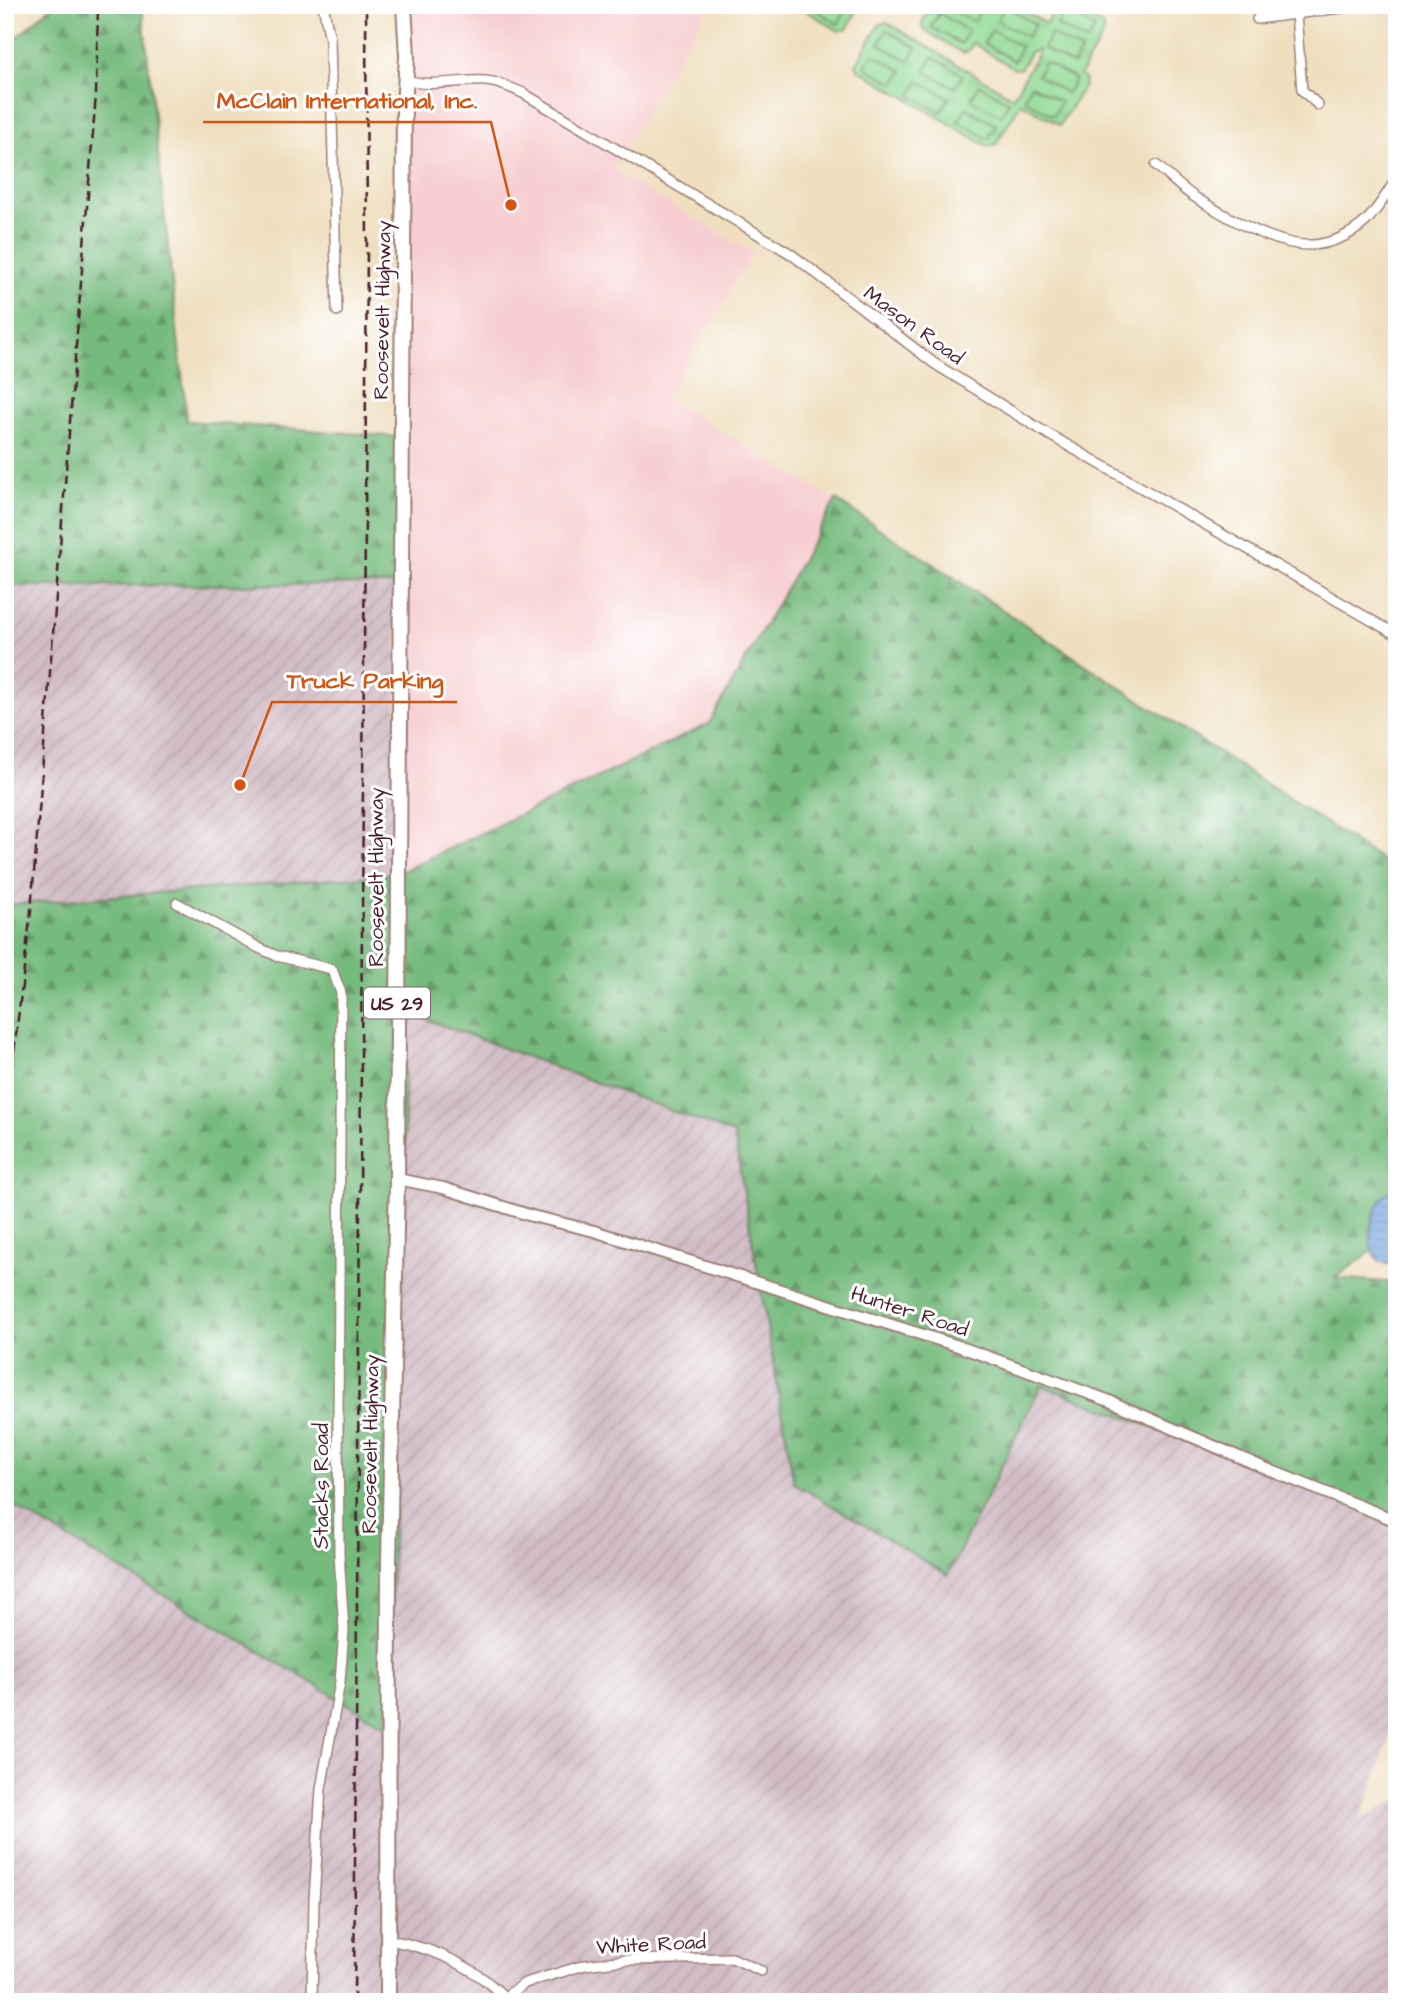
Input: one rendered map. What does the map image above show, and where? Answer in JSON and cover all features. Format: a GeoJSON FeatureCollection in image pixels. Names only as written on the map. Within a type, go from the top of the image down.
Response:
{"type":"FeatureCollection","features":[{"type":"Feature","properties":{"kind":"main road","name":"Roosevelt Highway"},"geometry":{"type":"LineString","coordinates":[[388,2002],[389,1562],[397,1179],[404,79],[407,56],[404,5]]}},
{"type":"Feature","properties":{"kind":"street"},"geometry":{"type":"LineString","coordinates":[[323,5],[330,39],[337,311]]}},
{"type":"Feature","properties":{"kind":"street"},"geometry":{"type":"LineString","coordinates":[[1257,19],[1363,5]]}},
{"type":"Feature","properties":{"kind":"street"},"geometry":{"type":"LineString","coordinates":[[1377,5],[1397,9]]}},
{"type":"Feature","properties":{"kind":"street"},"geometry":{"type":"LineString","coordinates":[[1296,14],[1303,90],[1318,105]]}},
{"type":"Feature","properties":{"kind":"street","name":"Mason Road"},"geometry":{"type":"LineString","coordinates":[[404,79],[417,84],[484,81],[499,83],[523,93],[791,254],[924,356],[957,378],[1059,441],[1397,635]]}},
{"type":"Feature","properties":{"kind":"street"},"geometry":{"type":"LineString","coordinates":[[1156,165],[1191,195],[1244,224],[1283,242],[1311,245],[1331,242],[1367,221],[1397,178]]}},
{"type":"Feature","properties":{"kind":"street","name":"Stacks Road"},"geometry":{"type":"LineString","coordinates":[[177,903],[258,948],[277,956],[332,969],[341,993],[338,1433],[339,1555],[344,1630],[340,1682],[321,1790],[314,1900],[312,2002]]}},
{"type":"Feature","properties":{"kind":"street","name":"Hunter Road"},"geometry":{"type":"LineString","coordinates":[[397,1179],[443,1188],[532,1216],[594,1231],[958,1346],[1107,1400],[1274,1472],[1397,1521]]}},
{"type":"Feature","properties":{"kind":"street"},"geometry":{"type":"LineString","coordinates":[[388,1940],[418,1945],[448,1956],[473,1971],[507,1999]]}},
{"type":"Feature","properties":{"kind":"street","name":"White Road"},"geometry":{"type":"LineString","coordinates":[[507,1999],[525,1983],[585,1965],[625,1960],[732,1958],[761,1971]]}},
{"type":"Feature","properties":{"kind":"shaded area"},"geometry":{"type":"Polygon","coordinates":[[[424,5],[708,7],[612,169],[753,253],[665,398],[836,500],[710,724],[396,874],[401,44],[424,5]]]}},
{"type":"Feature","properties":{"kind":"shaded area"},"geometry":{"type":"Polygon","coordinates":[[[397,584],[396,874],[5,905],[5,601],[14,586],[397,584]]]}},
{"type":"Feature","properties":{"kind":"shaded area"},"geometry":{"type":"Polygon","coordinates":[[[403,1010],[734,1134],[794,1483],[949,1575],[1041,1384],[1397,1520],[1397,1717],[1360,1821],[1397,1799],[1397,2002],[5,2002],[5,1501],[387,1726],[405,1183],[403,1010]]]}},
{"type":"Feature","properties":{"kind":"green space"},"geometry":{"type":"Polygon","coordinates":[[[53,5],[142,5],[187,421],[399,437],[397,584],[15,586],[5,601],[5,48],[53,5]]]}},
{"type":"Feature","properties":{"kind":"green space"},"geometry":{"type":"Polygon","coordinates":[[[797,5],[860,5],[847,29],[839,31],[797,5]]]}},
{"type":"Feature","properties":{"kind":"green space"},"geometry":{"type":"Polygon","coordinates":[[[809,5],[838,5],[846,10],[838,24],[809,5]]]}},
{"type":"Feature","properties":{"kind":"green space"},"geometry":{"type":"Polygon","coordinates":[[[930,5],[988,5],[993,8],[994,5],[1014,5],[1046,24],[1057,5],[1067,5],[1103,26],[1104,33],[1080,75],[1085,84],[1060,125],[1021,103],[996,144],[989,147],[858,69],[856,64],[879,25],[886,22],[1013,97],[1039,51],[1030,52],[1021,68],[1015,69],[973,43],[968,51],[963,53],[923,29],[922,23],[930,5]]]}},
{"type":"Feature","properties":{"kind":"green space"},"geometry":{"type":"Polygon","coordinates":[[[945,5],[977,5],[982,8],[974,22],[945,5]]]}},
{"type":"Feature","properties":{"kind":"green space"},"geometry":{"type":"Polygon","coordinates":[[[1005,6],[1035,24],[1027,37],[997,20],[1005,6]]]}},
{"type":"Feature","properties":{"kind":"green space"},"geometry":{"type":"Polygon","coordinates":[[[1065,11],[1095,28],[1087,42],[1057,25],[1065,11]]]}},
{"type":"Feature","properties":{"kind":"green space"},"geometry":{"type":"Polygon","coordinates":[[[939,13],[968,31],[961,44],[931,27],[939,13]]]}},
{"type":"Feature","properties":{"kind":"green space"},"geometry":{"type":"Polygon","coordinates":[[[887,30],[917,48],[909,61],[879,44],[887,30]]]}},
{"type":"Feature","properties":{"kind":"green space"},"geometry":{"type":"Polygon","coordinates":[[[992,30],[1021,47],[1014,61],[984,43],[992,30]]]}},
{"type":"Feature","properties":{"kind":"green space"},"geometry":{"type":"Polygon","coordinates":[[[1051,34],[1081,51],[1073,65],[1043,48],[1051,34]]]}},
{"type":"Feature","properties":{"kind":"green space"},"geometry":{"type":"Polygon","coordinates":[[[873,54],[903,71],[895,84],[865,67],[873,54]]]}},
{"type":"Feature","properties":{"kind":"green space"},"geometry":{"type":"Polygon","coordinates":[[[933,57],[963,75],[955,88],[925,71],[933,57]]]}},
{"type":"Feature","properties":{"kind":"green space"},"geometry":{"type":"Polygon","coordinates":[[[1045,62],[1075,79],[1067,93],[1037,75],[1045,62]]]}},
{"type":"Feature","properties":{"kind":"green space"},"geometry":{"type":"Polygon","coordinates":[[[919,81],[949,98],[941,112],[911,95],[919,81]]]}},
{"type":"Feature","properties":{"kind":"green space"},"geometry":{"type":"Polygon","coordinates":[[[979,85],[1009,102],[1001,116],[971,99],[979,85]]]}},
{"type":"Feature","properties":{"kind":"green space"},"geometry":{"type":"Polygon","coordinates":[[[1031,85],[1061,102],[1053,116],[1024,99],[1031,85]]]}},
{"type":"Feature","properties":{"kind":"green space"},"geometry":{"type":"Polygon","coordinates":[[[966,108],[996,125],[988,139],[958,121],[966,108]]]}},
{"type":"Feature","properties":{"kind":"green space"},"geometry":{"type":"Polygon","coordinates":[[[836,500],[1397,870],[1397,1233],[1335,1278],[1397,1283],[1397,1520],[1041,1385],[948,1575],[794,1483],[734,1134],[404,1011],[405,1183],[387,1727],[5,1501],[5,905],[396,874],[709,724],[836,500]]]}},
{"type":"Feature","properties":{"kind":"water"},"geometry":{"type":"Polygon","coordinates":[[[1397,1188],[1397,1266],[1380,1261],[1375,1255],[1371,1230],[1379,1204],[1384,1196],[1397,1188]]]}},
{"type":"Feature","properties":{"kind":"railway"},"geometry":{"type":"LineString","coordinates":[[5,1126],[31,911],[96,94],[98,5]]}},
{"type":"Feature","properties":{"kind":"railway"},"geometry":{"type":"LineString","coordinates":[[354,2002],[367,247],[366,5]]}},
{"type":"Feature","properties":{"kind":"place","name":"McClain International, Inc."},"geometry":{"type":"Point","coordinates":[511,205]}},
{"type":"Feature","properties":{"kind":"place","name":"Truck Parking"},"geometry":{"type":"Point","coordinates":[240,785]}}]}
